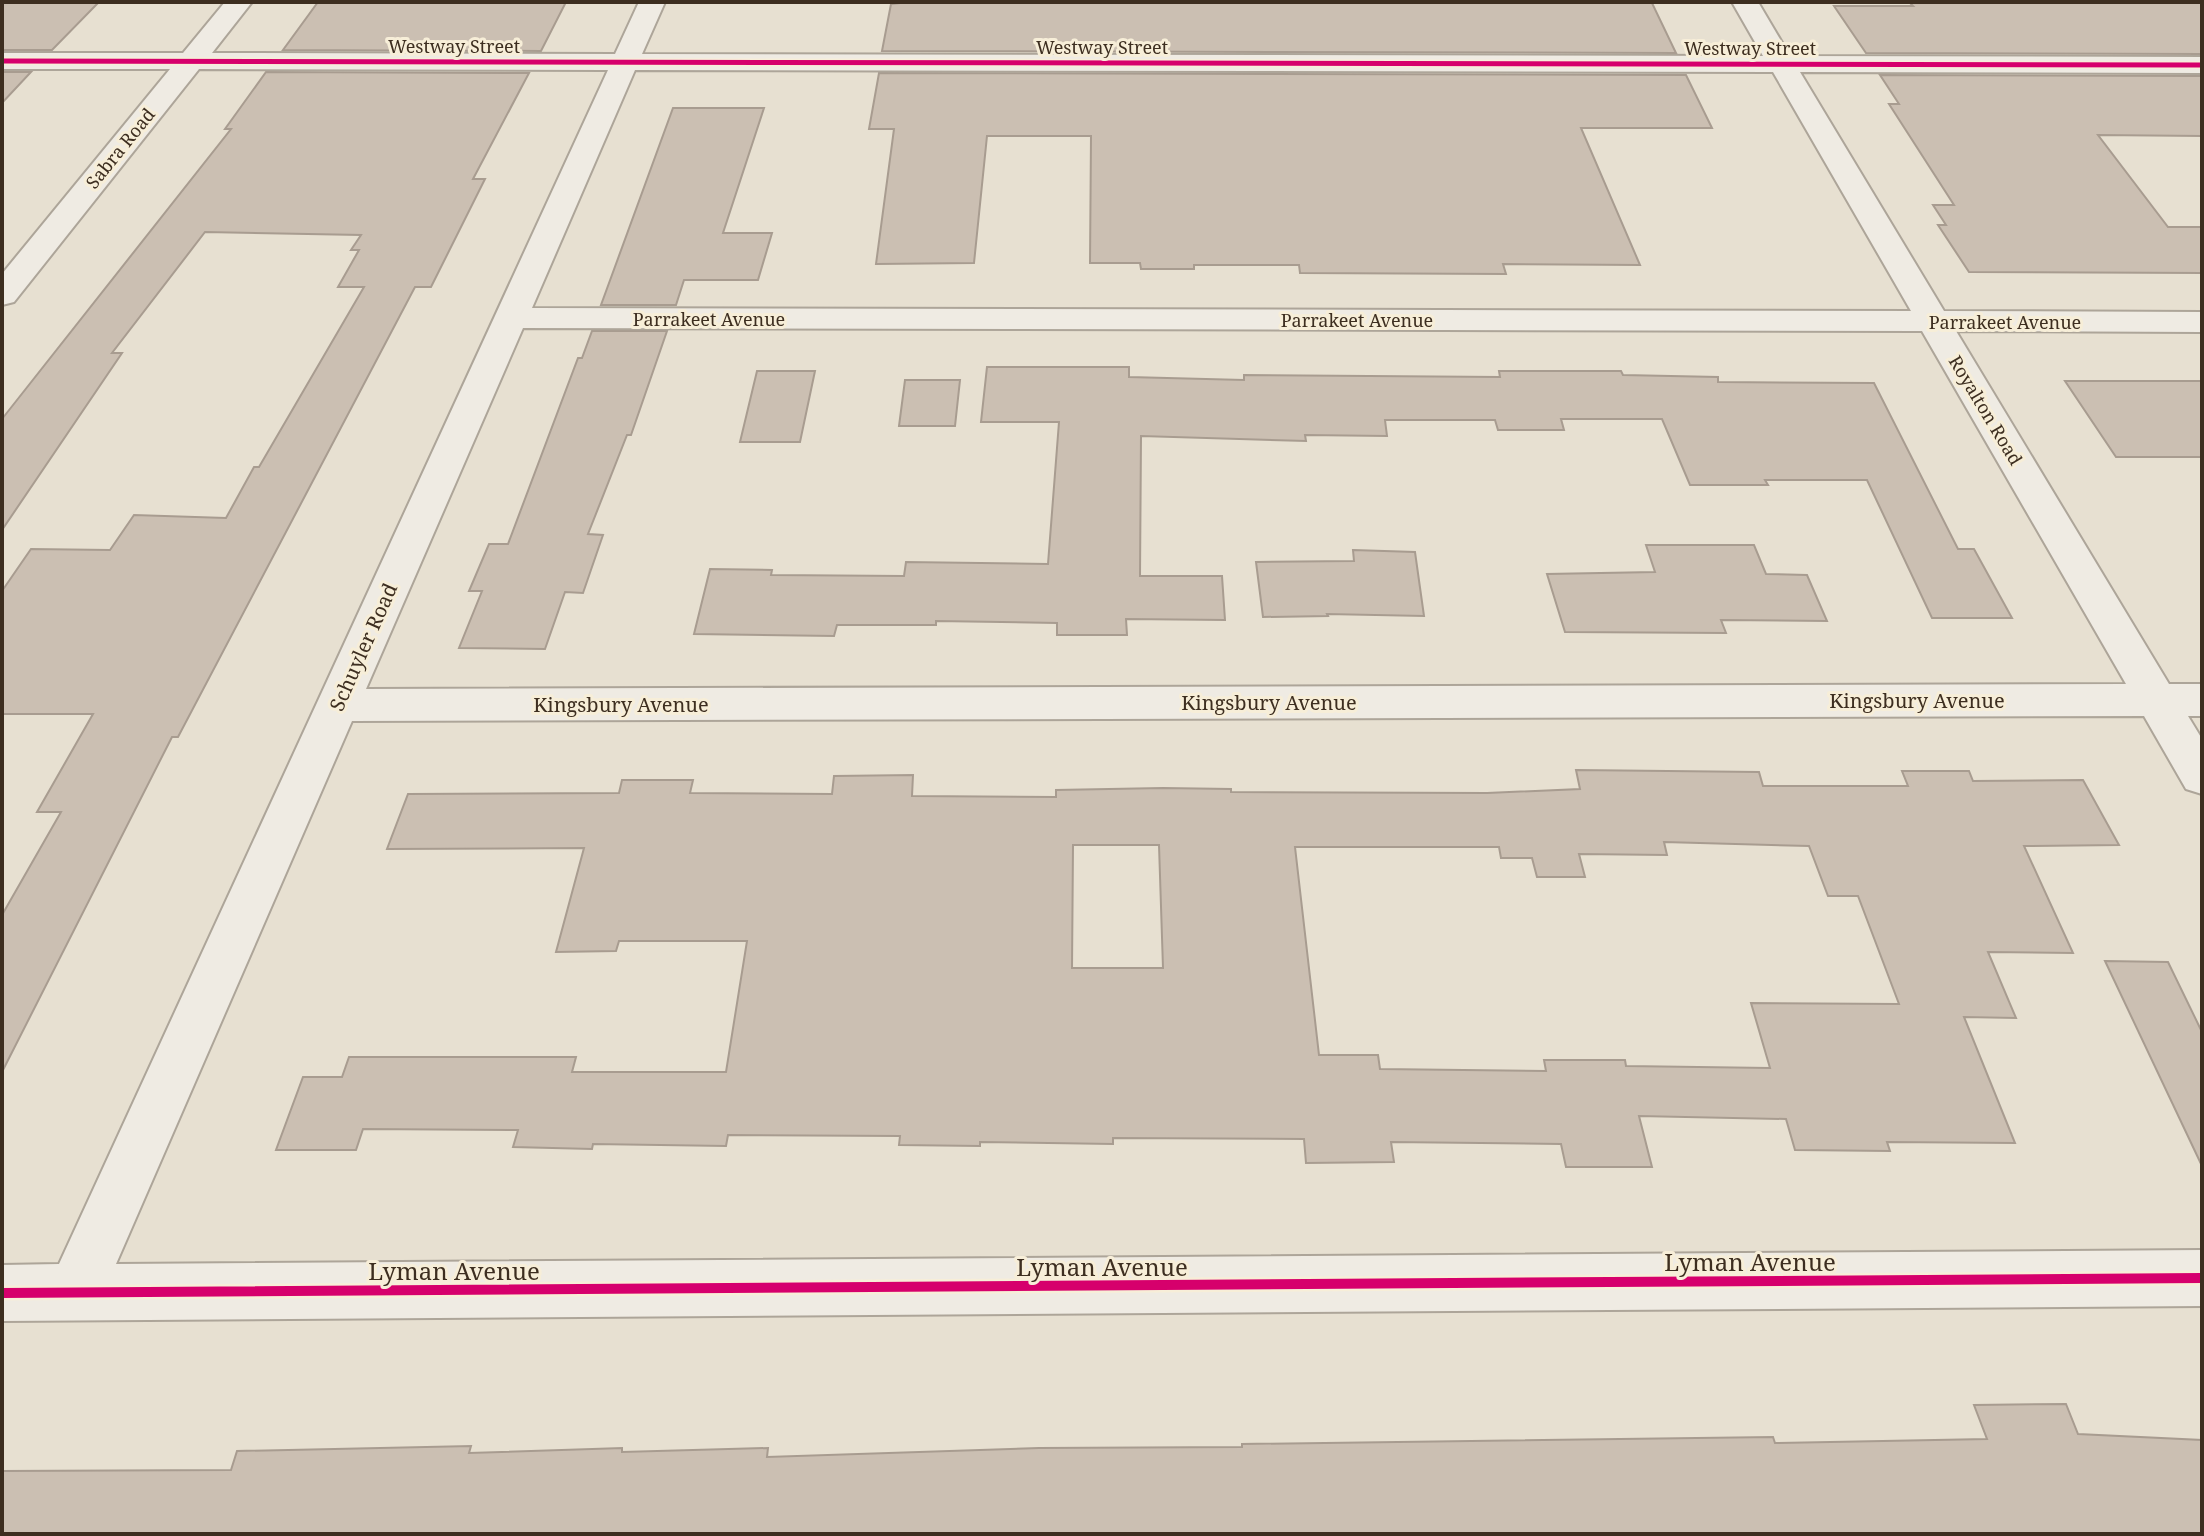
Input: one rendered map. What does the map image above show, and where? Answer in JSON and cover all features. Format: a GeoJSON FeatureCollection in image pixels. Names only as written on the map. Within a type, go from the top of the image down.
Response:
{"type":"FeatureCollection","features":[{"type":"Feature","properties":{"kind":"street","name":"Sabra Road"},"geometry":{"type":"LineString","coordinates":[[2,295],[239,2]]}},
{"type":"Feature","properties":{"kind":"street","name":"Schuyler Road"},"geometry":{"type":"LineString","coordinates":[[75,1293],[652,2]]}},
{"type":"Feature","properties":{"kind":"street","name":"Royalton Road"},"geometry":{"type":"LineString","coordinates":[[1745,2],[2202,777]]}},
{"type":"Feature","properties":{"kind":"street","name":"Westway Street"},"geometry":{"type":"LineString","coordinates":[[2,61],[2202,65]]}},
{"type":"Feature","properties":{"kind":"street","name":"Parrakeet Avenue"},"geometry":{"type":"LineString","coordinates":[[512,318],[2202,322]]}},
{"type":"Feature","properties":{"kind":"street","name":"Kingsbury Avenue"},"geometry":{"type":"LineString","coordinates":[[337,705],[2202,700]]}},
{"type":"Feature","properties":{"kind":"street","name":"Lyman Avenue"},"geometry":{"type":"LineString","coordinates":[[2,1293],[2202,1278]]}},
{"type":"Feature","properties":{"kind":"building"},"geometry":{"type":"Polygon","coordinates":[[[2,2],[99,2],[52,50],[2,50],[2,2]]]}},
{"type":"Feature","properties":{"kind":"building"},"geometry":{"type":"Polygon","coordinates":[[[318,2],[566,2],[541,51],[283,50],[318,2]]]}},
{"type":"Feature","properties":{"kind":"building"},"geometry":{"type":"Polygon","coordinates":[[[1909,2],[2202,2],[2202,54],[1866,53],[1834,6],[1913,6],[1909,2]]]}},
{"type":"Feature","properties":{"kind":"building"},"geometry":{"type":"Polygon","coordinates":[[[1652,3],[1676,53],[882,51],[891,4],[1652,3]]]}},
{"type":"Feature","properties":{"kind":"building"},"geometry":{"type":"Polygon","coordinates":[[[2,72],[31,72],[2,103],[2,72]]]}},
{"type":"Feature","properties":{"kind":"building"},"geometry":{"type":"Polygon","coordinates":[[[266,72],[529,73],[473,179],[485,179],[431,287],[415,287],[178,737],[172,737],[2,1072],[2,915],[61,812],[37,812],[93,714],[2,714],[2,591],[31,549],[110,550],[134,515],[226,518],[364,287],[338,287],[359,250],[351,250],[361,235],[205,232],[112,353],[122,353],[2,530],[2,419],[231,129],[225,129],[266,72]]]}},
{"type":"Feature","properties":{"kind":"building"},"geometry":{"type":"Polygon","coordinates":[[[879,73],[1686,75],[1712,128],[1581,128],[1640,265],[1503,264],[1506,274],[1300,273],[1299,265],[1194,265],[1194,269],[1141,269],[1140,263],[1090,263],[1091,136],[987,136],[974,263],[876,264],[894,129],[869,129],[879,73]]]}},
{"type":"Feature","properties":{"kind":"building"},"geometry":{"type":"Polygon","coordinates":[[[1880,75],[2202,76],[2202,136],[2098,135],[2168,227],[2202,227],[2202,273],[1969,272],[1938,225],[1946,225],[1933,205],[1954,205],[1889,104],[1899,104],[1880,75]]]}},
{"type":"Feature","properties":{"kind":"building"},"geometry":{"type":"Polygon","coordinates":[[[673,108],[764,108],[723,233],[772,233],[758,280],[684,280],[676,305],[601,305],[673,108]]]}},
{"type":"Feature","properties":{"kind":"building"},"geometry":{"type":"Polygon","coordinates":[[[592,331],[667,331],[631,435],[627,435],[588,534],[603,535],[583,593],[565,592],[545,649],[459,648],[482,591],[469,591],[489,544],[508,544],[578,358],[582,358],[592,331]]]}},
{"type":"Feature","properties":{"kind":"building"},"geometry":{"type":"Polygon","coordinates":[[[987,367],[1129,367],[1129,377],[1244,380],[1244,375],[1500,377],[1499,371],[1621,371],[1623,375],[1718,377],[1718,382],[1874,383],[1958,549],[1974,549],[2012,618],[1932,618],[1867,480],[1765,480],[1768,485],[1690,485],[1662,419],[1561,419],[1564,430],[1498,430],[1495,420],[1385,420],[1387,436],[1305,435],[1306,441],[1141,436],[1140,576],[1222,576],[1225,620],[1126,619],[1127,635],[1057,635],[1057,623],[936,621],[936,625],[837,625],[834,636],[694,634],[710,569],[772,570],[771,575],[904,576],[906,562],[1048,564],[1059,422],[981,422],[987,367]]]}},
{"type":"Feature","properties":{"kind":"building"},"geometry":{"type":"Polygon","coordinates":[[[757,371],[815,371],[800,442],[740,442],[757,371]]]}},
{"type":"Feature","properties":{"kind":"building"},"geometry":{"type":"Polygon","coordinates":[[[905,380],[960,380],[955,426],[899,426],[905,380]]]}},
{"type":"Feature","properties":{"kind":"building"},"geometry":{"type":"Polygon","coordinates":[[[2065,381],[2202,381],[2202,457],[2116,457],[2065,381]]]}},
{"type":"Feature","properties":{"kind":"building"},"geometry":{"type":"Polygon","coordinates":[[[1646,545],[1754,545],[1766,574],[1807,575],[1827,621],[1721,620],[1726,633],[1565,632],[1547,574],[1655,572],[1646,545]]]}},
{"type":"Feature","properties":{"kind":"building"},"geometry":{"type":"Polygon","coordinates":[[[1353,550],[1415,552],[1424,616],[1327,614],[1263,617],[1256,562],[1354,561],[1353,550]]]}},
{"type":"Feature","properties":{"kind":"building"},"geometry":{"type":"Polygon","coordinates":[[[1576,770],[1759,772],[1763,786],[1908,786],[1902,771],[1969,771],[1973,781],[2083,780],[2119,845],[2024,846],[2073,953],[1988,952],[2016,1018],[1964,1017],[2015,1143],[1887,1142],[1890,1151],[1795,1150],[1786,1119],[1639,1116],[1652,1167],[1566,1167],[1561,1144],[1391,1142],[1394,1162],[1306,1163],[1304,1139],[1113,1138],[1113,1144],[980,1142],[980,1146],[899,1145],[900,1136],[728,1135],[726,1146],[593,1144],[592,1149],[513,1147],[518,1130],[363,1129],[356,1150],[276,1150],[303,1077],[342,1077],[349,1057],[576,1057],[572,1072],[726,1072],[747,941],[619,941],[616,951],[556,952],[584,848],[387,849],[408,794],[619,793],[622,780],[693,780],[690,793],[832,794],[834,776],[913,775],[912,796],[1056,797],[1056,790],[1163,788],[1231,789],[1231,792],[1487,793],[1580,789],[1576,770]],[[1664,842],[1667,855],[1579,854],[1585,877],[1537,877],[1532,858],[1501,858],[1499,847],[1295,847],[1319,1055],[1378,1055],[1380,1069],[1546,1071],[1544,1060],[1625,1060],[1626,1066],[1770,1068],[1751,1003],[1899,1004],[1858,896],[1828,896],[1809,846],[1664,842]],[[1073,845],[1072,968],[1163,968],[1159,845],[1073,845]]]}},
{"type":"Feature","properties":{"kind":"building"},"geometry":{"type":"Polygon","coordinates":[[[2105,961],[2168,962],[2202,1032],[2202,1166],[2105,961]]]}},
{"type":"Feature","properties":{"kind":"building"},"geometry":{"type":"Polygon","coordinates":[[[2066,1404],[2078,1434],[2202,1440],[2202,1534],[2,1534],[2,1471],[231,1470],[237,1451],[471,1446],[469,1453],[622,1448],[622,1452],[768,1448],[767,1457],[1039,1448],[1242,1447],[1242,1444],[1773,1437],[1775,1443],[1987,1439],[1974,1405],[2066,1404]]]}},
{"type":"Feature","properties":{"kind":"cycle path"},"geometry":{"type":"LineString","coordinates":[[2,61],[2202,65]]}},
{"type":"Feature","properties":{"kind":"cycle path"},"geometry":{"type":"LineString","coordinates":[[2,1293],[2202,1278]]}}]}
